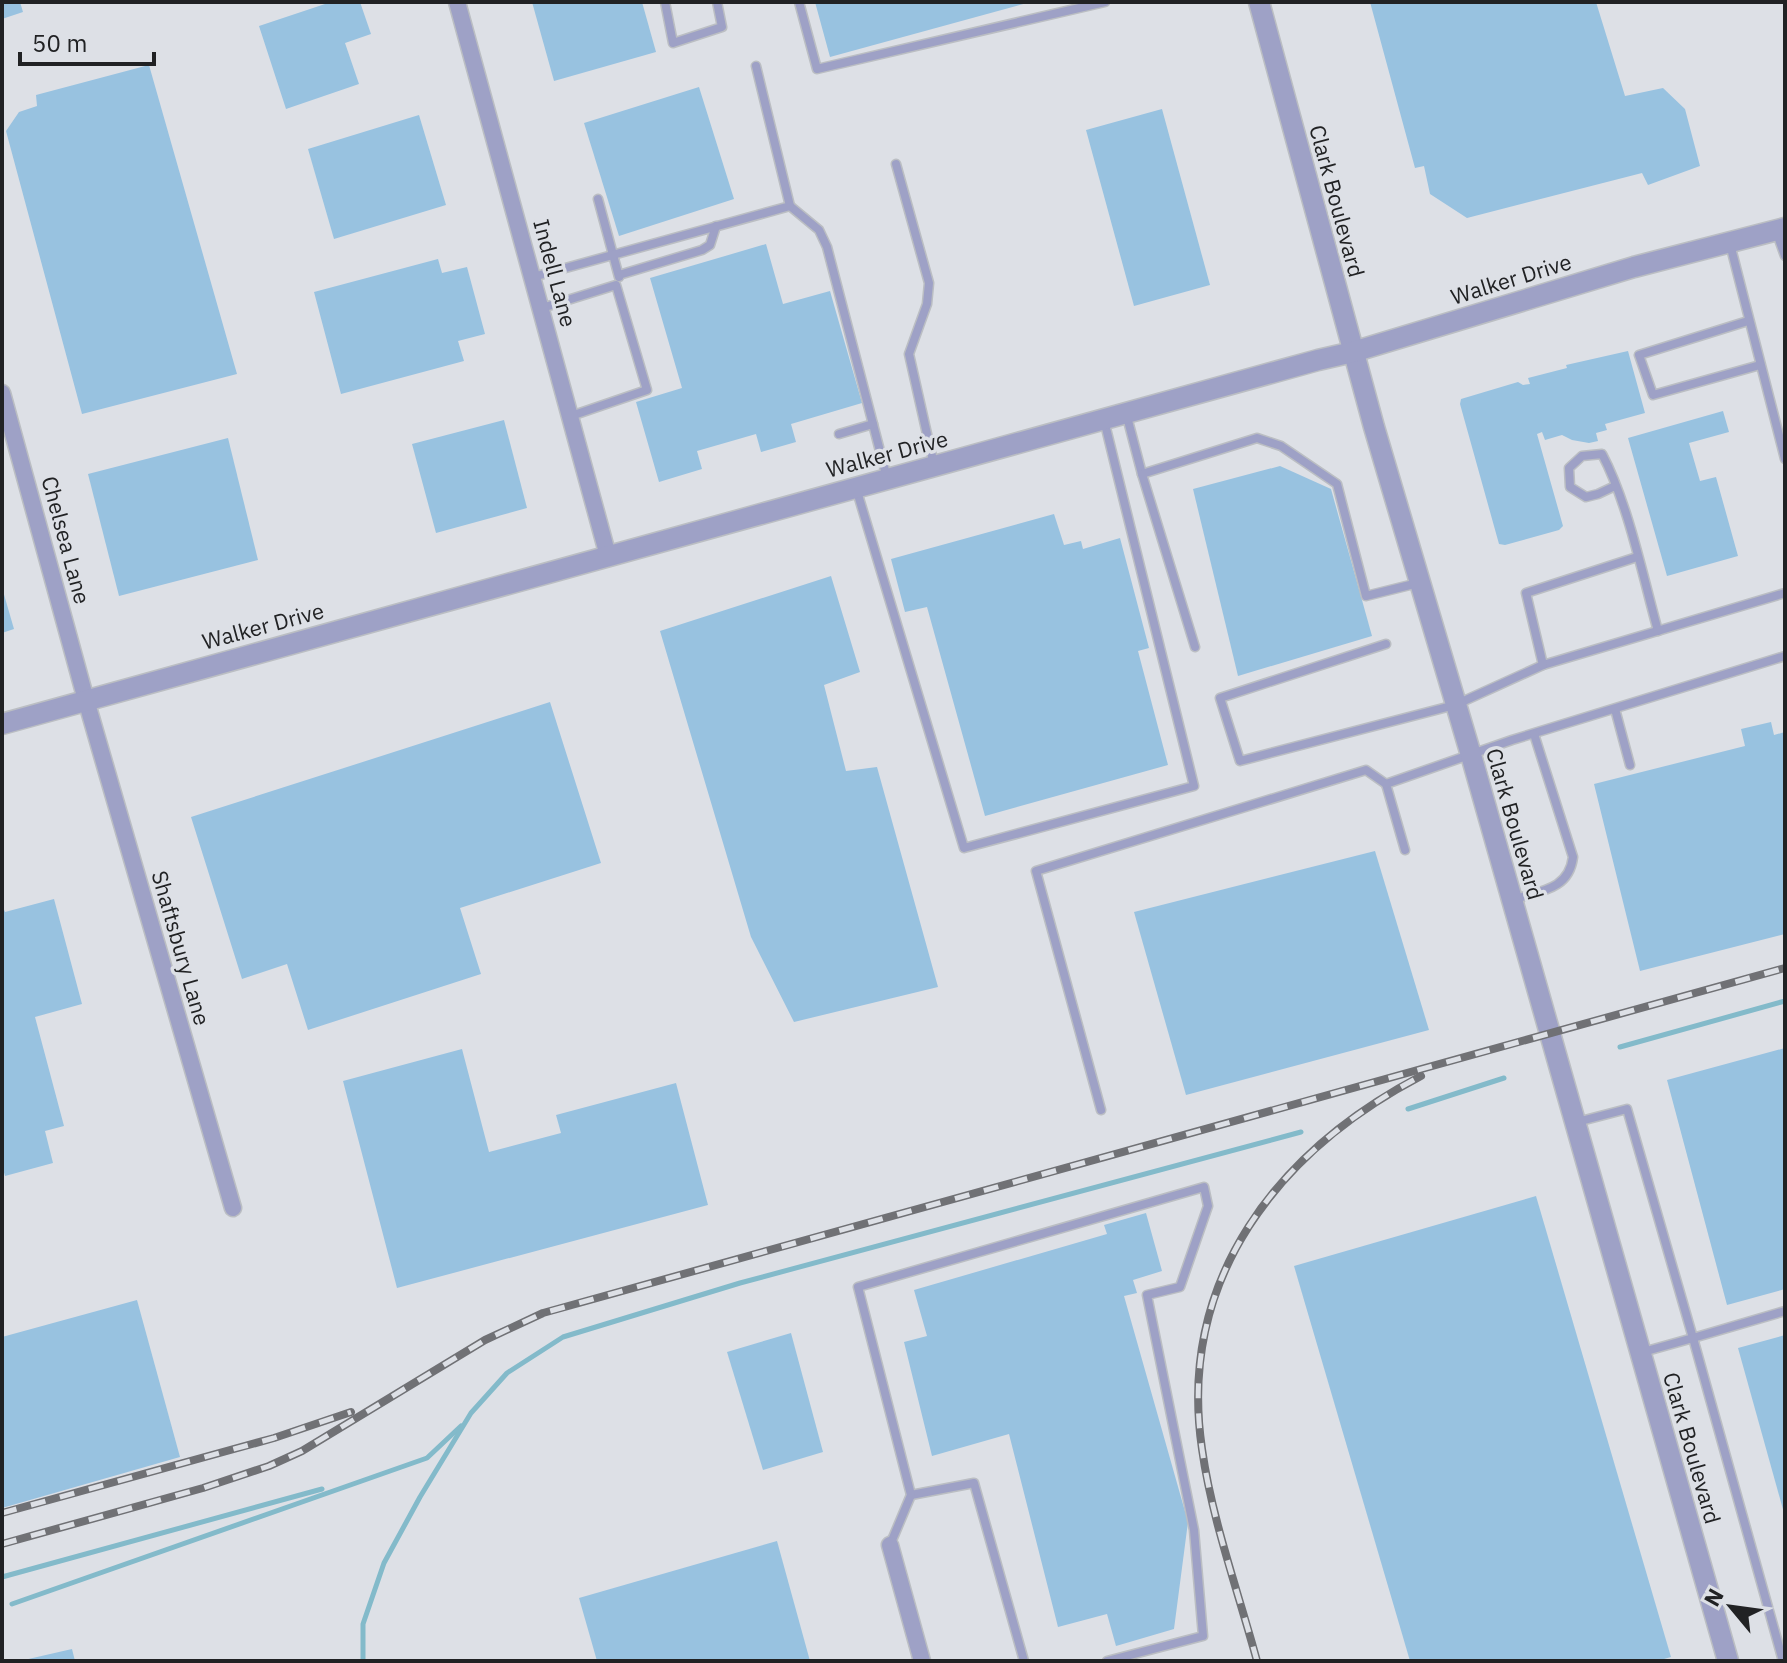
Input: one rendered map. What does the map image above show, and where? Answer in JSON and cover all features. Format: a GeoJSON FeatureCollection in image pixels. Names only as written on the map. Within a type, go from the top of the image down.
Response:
{"type":"FeatureCollection","features":[{"type":"Feature","properties":{"kind":"street","name":"Indell Lane"},"geometry":{"type":"LineString","coordinates":[[457,2],[608,556]]}},
{"type":"Feature","properties":{"kind":"street","name":"Clark Boulevard"},"geometry":{"type":"LineString","coordinates":[[1259,2],[1353,352],[1471,755],[1727,1660]]}},
{"type":"Feature","properties":{"kind":"street","name":"Walker Drive"},"geometry":{"type":"LineString","coordinates":[[2,724],[1353,352],[1634,267],[1780,229]]}},
{"type":"Feature","properties":{"kind":"street","name":"Chelsea Lane"},"geometry":{"type":"LineString","coordinates":[[2,393],[86,700]]}},
{"type":"Feature","properties":{"kind":"street","name":"Shaftsbury Lane"},"geometry":{"type":"LineString","coordinates":[[86,700],[233,1208]]}},
{"type":"Feature","properties":{"kind":"street"},"geometry":{"type":"LineString","coordinates":[[890,1545],[922,1661]]}},
{"type":"Feature","properties":{"kind":"lane"},"geometry":{"type":"LineString","coordinates":[[665,2],[673,43],[722,27],[717,2]]}},
{"type":"Feature","properties":{"kind":"lane"},"geometry":{"type":"LineString","coordinates":[[799,2],[817,69],[1105,2]]}},
{"type":"Feature","properties":{"kind":"lane"},"geometry":{"type":"LineString","coordinates":[[756,66],[790,206],[819,230],[827,247],[888,479]]}},
{"type":"Feature","properties":{"kind":"lane"},"geometry":{"type":"LineString","coordinates":[[896,164],[929,283],[927,304],[909,354],[934,466]]}},
{"type":"Feature","properties":{"kind":"lane"},"geometry":{"type":"LineString","coordinates":[[571,416],[647,390],[616,285],[619,275],[598,199]]}},
{"type":"Feature","properties":{"kind":"lane"},"geometry":{"type":"LineString","coordinates":[[533,277],[790,206]]}},
{"type":"Feature","properties":{"kind":"lane"},"geometry":{"type":"LineString","coordinates":[[619,275],[702,250],[710,245],[716,226]]}},
{"type":"Feature","properties":{"kind":"lane"},"geometry":{"type":"LineString","coordinates":[[1780,229],[1785,256]]}},
{"type":"Feature","properties":{"kind":"lane"},"geometry":{"type":"LineString","coordinates":[[1730,244],[1785,459]]}},
{"type":"Feature","properties":{"kind":"lane"},"geometry":{"type":"LineString","coordinates":[[542,308],[616,285]]}},
{"type":"Feature","properties":{"kind":"lane"},"geometry":{"type":"LineString","coordinates":[[1748,321],[1639,355],[1653,395],[1760,365]]}},
{"type":"Feature","properties":{"kind":"lane"},"geometry":{"type":"LineString","coordinates":[[1126,413],[1195,647]]}},
{"type":"Feature","properties":{"kind":"lane"},"geometry":{"type":"LineString","coordinates":[[855,487],[964,848],[1194,786],[1104,419]]}},
{"type":"Feature","properties":{"kind":"lane"},"geometry":{"type":"LineString","coordinates":[[839,434],[873,424]]}},
{"type":"Feature","properties":{"kind":"lane"},"geometry":{"type":"LineString","coordinates":[[1142,474],[1257,438],[1281,446],[1337,484],[1366,596],[1419,583]]}},
{"type":"Feature","properties":{"kind":"lane"},"geometry":{"type":"LineString","coordinates":[[1615,486],[1586,497],[1570,487],[1569,468],[1582,456],[1602,454],[1615,486],[1658,631]]}},
{"type":"Feature","properties":{"kind":"lane"},"geometry":{"type":"LineString","coordinates":[[1543,665],[1526,593],[1637,557]]}},
{"type":"Feature","properties":{"kind":"lane"},"geometry":{"type":"LineString","coordinates":[[1386,644],[1220,698],[1240,761],[1455,705],[1543,665],[1785,593]]}},
{"type":"Feature","properties":{"kind":"lane"},"geometry":{"type":"LineString","coordinates":[[1386,784],[1534,734],[1785,656]]}},
{"type":"Feature","properties":{"kind":"lane"},"geometry":{"type":"LineString","coordinates":[[1615,709],[1630,765]]}},
{"type":"Feature","properties":{"kind":"lane"},"geometry":{"type":"LineString","coordinates":[[1512,900],[1565,880],[1573,857],[1534,734]]}},
{"type":"Feature","properties":{"kind":"lane"},"geometry":{"type":"LineString","coordinates":[[1101,1110],[1036,871],[1366,770],[1386,784],[1405,850]]}},
{"type":"Feature","properties":{"kind":"lane"},"geometry":{"type":"LineString","coordinates":[[1575,1122],[1627,1109],[1783,1661]]}},
{"type":"Feature","properties":{"kind":"lane"},"geometry":{"type":"LineString","coordinates":[[890,1545],[911,1495],[858,1287],[1204,1187],[1208,1206],[1180,1287],[1147,1295],[1194,1530],[1203,1636],[1107,1661]]}},
{"type":"Feature","properties":{"kind":"lane"},"geometry":{"type":"LineString","coordinates":[[1640,1353],[1785,1311]]}},
{"type":"Feature","properties":{"kind":"lane"},"geometry":{"type":"LineString","coordinates":[[911,1495],[974,1483],[1024,1661]]}},
{"type":"Feature","properties":{"kind":"building"},"geometry":{"type":"Polygon","coordinates":[[[2,2],[20,2],[23,12],[2,19],[2,2]]]}},
{"type":"Feature","properties":{"kind":"building"},"geometry":{"type":"Polygon","coordinates":[[[331,2],[360,2],[371,34],[345,43],[359,84],[286,109],[259,26],[331,2]]]}},
{"type":"Feature","properties":{"kind":"building"},"geometry":{"type":"Polygon","coordinates":[[[532,2],[642,2],[656,52],[554,81],[532,2]]]}},
{"type":"Feature","properties":{"kind":"building"},"geometry":{"type":"Polygon","coordinates":[[[815,2],[1027,2],[1027,3],[830,57],[815,2]]]}},
{"type":"Feature","properties":{"kind":"building"},"geometry":{"type":"Polygon","coordinates":[[[1370,2],[1596,2],[1625,96],[1663,88],[1685,109],[1700,166],[1648,185],[1642,173],[1467,218],[1430,194],[1424,166],[1415,168],[1370,2]]]}},
{"type":"Feature","properties":{"kind":"building"},"geometry":{"type":"Polygon","coordinates":[[[149,65],[237,374],[82,414],[6,131],[19,112],[37,106],[36,95],[149,65]]]}},
{"type":"Feature","properties":{"kind":"building"},"geometry":{"type":"Polygon","coordinates":[[[699,87],[734,199],[619,236],[584,123],[699,87]]]}},
{"type":"Feature","properties":{"kind":"building"},"geometry":{"type":"Polygon","coordinates":[[[1162,109],[1210,285],[1134,306],[1086,130],[1162,109]]]}},
{"type":"Feature","properties":{"kind":"building"},"geometry":{"type":"Polygon","coordinates":[[[419,115],[446,205],[334,239],[308,149],[419,115]]]}},
{"type":"Feature","properties":{"kind":"building"},"geometry":{"type":"Polygon","coordinates":[[[766,244],[783,304],[830,291],[862,403],[791,424],[796,442],[761,452],[756,434],[697,451],[702,469],[659,482],[636,402],[682,388],[650,278],[766,244]]]}},
{"type":"Feature","properties":{"kind":"building"},"geometry":{"type":"Polygon","coordinates":[[[438,259],[442,273],[467,267],[485,334],[458,341],[464,361],[341,394],[314,292],[438,259]]]}},
{"type":"Feature","properties":{"kind":"building"},"geometry":{"type":"Polygon","coordinates":[[[1628,351],[1645,413],[1605,424],[1607,430],[1596,433],[1598,441],[1589,443],[1562,435],[1545,440],[1542,432],[1537,434],[1563,526],[1559,530],[1499,544],[1461,399],[1518,382],[1530,384],[1528,378],[1567,368],[1566,365],[1628,351]]]}},
{"type":"Feature","properties":{"kind":"building"},"geometry":{"type":"Polygon","coordinates":[[[1723,411],[1729,432],[1689,443],[1700,481],[1716,477],[1738,556],[1667,576],[1628,438],[1723,411]]]}},
{"type":"Feature","properties":{"kind":"building"},"geometry":{"type":"Polygon","coordinates":[[[504,420],[527,508],[436,533],[412,444],[504,420]]]}},
{"type":"Feature","properties":{"kind":"building"},"geometry":{"type":"Polygon","coordinates":[[[228,438],[258,560],[119,596],[88,474],[228,438]]]}},
{"type":"Feature","properties":{"kind":"building"},"geometry":{"type":"Polygon","coordinates":[[[1280,466],[1331,489],[1372,636],[1238,676],[1193,489],[1280,466]]]}},
{"type":"Feature","properties":{"kind":"building"},"geometry":{"type":"Polygon","coordinates":[[[1054,514],[1064,545],[1081,541],[1083,549],[1120,538],[1149,648],[1138,651],[1168,765],[985,816],[927,607],[905,612],[891,559],[1054,514]]]}},
{"type":"Feature","properties":{"kind":"building"},"geometry":{"type":"Polygon","coordinates":[[[831,576],[860,672],[824,685],[846,771],[877,767],[938,987],[794,1022],[751,937],[660,631],[831,576]]]}},
{"type":"Feature","properties":{"kind":"building"},"geometry":{"type":"Polygon","coordinates":[[[2,592],[14,629],[2,633],[2,592]]]}},
{"type":"Feature","properties":{"kind":"building"},"geometry":{"type":"Polygon","coordinates":[[[550,702],[601,863],[460,908],[481,974],[308,1030],[287,964],[242,979],[191,817],[550,702]]]}},
{"type":"Feature","properties":{"kind":"building"},"geometry":{"type":"Polygon","coordinates":[[[1771,722],[1774,735],[1785,732],[1785,934],[1640,971],[1594,784],[1745,746],[1741,729],[1771,722]]]}},
{"type":"Feature","properties":{"kind":"building"},"geometry":{"type":"Polygon","coordinates":[[[1375,851],[1429,1030],[1186,1095],[1134,912],[1375,851]]]}},
{"type":"Feature","properties":{"kind":"building"},"geometry":{"type":"Polygon","coordinates":[[[54,899],[82,1004],[35,1017],[64,1126],[45,1131],[53,1163],[5,1176],[2,1166],[2,905],[5,912],[54,899]]]}},
{"type":"Feature","properties":{"kind":"building"},"geometry":{"type":"Polygon","coordinates":[[[1785,1048],[1785,1289],[1727,1305],[1667,1080],[1785,1048]]]}},
{"type":"Feature","properties":{"kind":"building"},"geometry":{"type":"Polygon","coordinates":[[[462,1049],[489,1152],[561,1133],[556,1115],[676,1083],[708,1205],[397,1288],[343,1081],[462,1049]]]}},
{"type":"Feature","properties":{"kind":"building"},"geometry":{"type":"Polygon","coordinates":[[[1536,1196],[1671,1657],[1657,1661],[1410,1661],[1294,1266],[1536,1196]]]}},
{"type":"Feature","properties":{"kind":"building"},"geometry":{"type":"Polygon","coordinates":[[[1146,1213],[1162,1271],[1133,1280],[1137,1293],[1124,1296],[1188,1522],[1174,1629],[1116,1646],[1107,1614],[1058,1627],[1009,1434],[932,1456],[904,1342],[927,1336],[914,1290],[1107,1234],[1104,1225],[1146,1213]]]}},
{"type":"Feature","properties":{"kind":"building"},"geometry":{"type":"Polygon","coordinates":[[[137,1300],[180,1457],[2,1508],[2,1337],[137,1300]]]}},
{"type":"Feature","properties":{"kind":"building"},"geometry":{"type":"Polygon","coordinates":[[[791,1333],[823,1452],[763,1470],[727,1352],[791,1333]]]}},
{"type":"Feature","properties":{"kind":"building"},"geometry":{"type":"Polygon","coordinates":[[[1785,1335],[1785,1513],[1784,1513],[1738,1348],[1785,1335]]]}},
{"type":"Feature","properties":{"kind":"building"},"geometry":{"type":"Polygon","coordinates":[[[777,1541],[810,1661],[597,1661],[579,1598],[777,1541]]]}},
{"type":"Feature","properties":{"kind":"building"},"geometry":{"type":"Polygon","coordinates":[[[72,1649],[75,1661],[24,1661],[24,1660],[72,1649]]]}},
{"type":"Feature","properties":{"kind":"waterway"},"geometry":{"type":"LineString","coordinates":[[1620,1047],[1785,1001]]}},
{"type":"Feature","properties":{"kind":"waterway"},"geometry":{"type":"LineString","coordinates":[[1408,1109],[1504,1078]]}},
{"type":"Feature","properties":{"kind":"waterway"},"geometry":{"type":"LineString","coordinates":[[363,1661],[363,1624],[384,1563],[471,1413],[507,1373],[563,1337],[740,1283],[1301,1132]]}},
{"type":"Feature","properties":{"kind":"waterway"},"geometry":{"type":"LineString","coordinates":[[12,1604],[427,1458],[461,1426]]}},
{"type":"Feature","properties":{"kind":"waterway"},"geometry":{"type":"LineString","coordinates":[[2,1577],[322,1489]]}},
{"type":"Feature","properties":{"kind":"railway"},"geometry":{"type":"LineString","coordinates":[[2,1544],[203,1488],[269,1466],[302,1451],[485,1340],[543,1313],[1785,968]]}},
{"type":"Feature","properties":{"kind":"railway"},"geometry":{"type":"LineString","coordinates":[[1257,1661],[1206,1476],[1198,1387],[1206,1330],[1223,1276],[1248,1227],[1282,1182],[1323,1142],[1370,1107],[1421,1076]]}},
{"type":"Feature","properties":{"kind":"railway"},"geometry":{"type":"LineString","coordinates":[[2,1513],[274,1438],[351,1412]]}}]}
